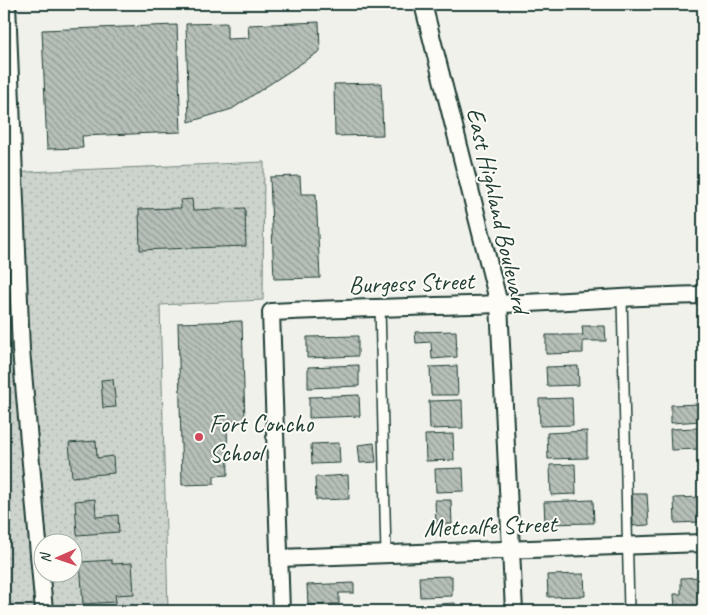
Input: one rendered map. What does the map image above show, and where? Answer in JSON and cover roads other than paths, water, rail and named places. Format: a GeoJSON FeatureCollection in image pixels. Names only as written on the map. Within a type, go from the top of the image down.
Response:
{"type":"FeatureCollection","features":[{"type":"Feature","properties":{"kind":"street"},"geometry":{"type":"LineString","coordinates":[[7,4],[21,350],[44,611]]}},
{"type":"Feature","properties":{"kind":"street","name":"East Highland Boulevard"},"geometry":{"type":"LineString","coordinates":[[423,4],[499,304],[514,611]]}},
{"type":"Feature","properties":{"kind":"street","name":"Burgess Street"},"geometry":{"type":"LineString","coordinates":[[279,558],[270,312],[380,306],[499,304],[622,297],[703,296]]}},
{"type":"Feature","properties":{"kind":"street","name":"Metcalfe Street"},"geometry":{"type":"LineString","coordinates":[[279,558],[703,543]]}},
{"type":"Feature","properties":{"kind":"street"},"geometry":{"type":"LineString","coordinates":[[279,558],[281,611]]}},
{"type":"Feature","properties":{"kind":"lane"},"geometry":{"type":"LineString","coordinates":[[622,297],[626,546],[629,611]]}},
{"type":"Feature","properties":{"kind":"lane"},"geometry":{"type":"LineString","coordinates":[[380,306],[386,554]]}},
{"type":"Feature","properties":{"kind":"place","name":"Fort Concho School"},"geometry":{"type":"Point","coordinates":[199,437]}}]}
